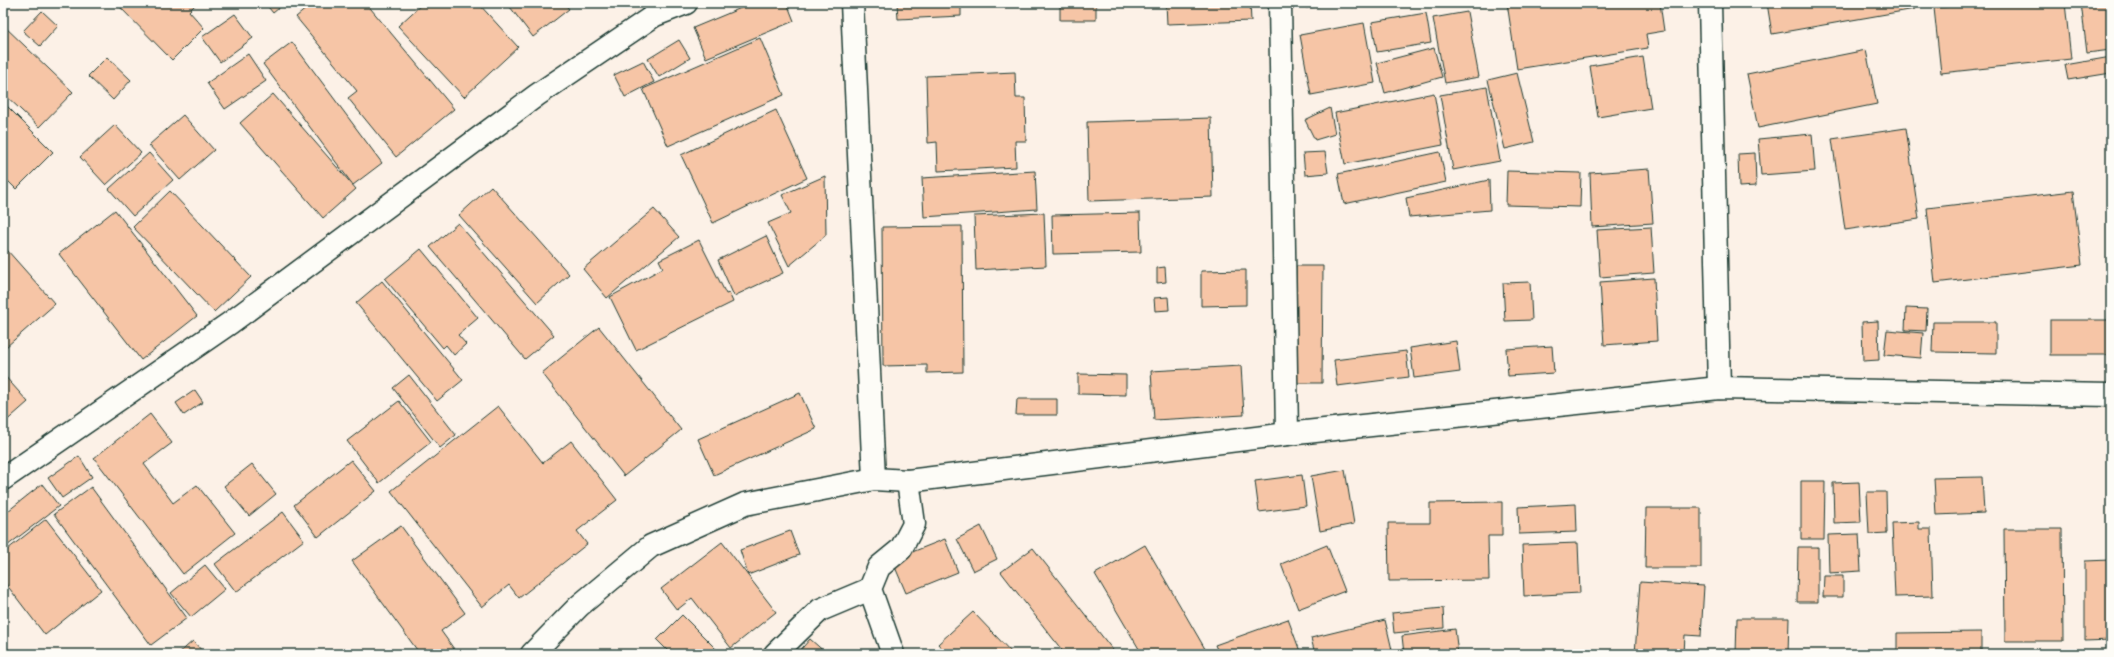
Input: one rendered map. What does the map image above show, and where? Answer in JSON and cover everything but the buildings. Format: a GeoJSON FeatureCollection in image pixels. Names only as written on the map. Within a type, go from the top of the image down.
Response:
{"type":"FeatureCollection","features":[{"type":"Feature","properties":{"kind":"street"},"geometry":{"type":"LineString","coordinates":[[3,479],[230,323],[537,95],[655,15],[686,3]]}},
{"type":"Feature","properties":{"kind":"street"},"geometry":{"type":"LineString","coordinates":[[852,3],[874,479]]}},
{"type":"Feature","properties":{"kind":"street"},"geometry":{"type":"LineString","coordinates":[[1280,3],[1287,434]]}},
{"type":"Feature","properties":{"kind":"street"},"geometry":{"type":"LineString","coordinates":[[1710,3],[1719,388]]}},
{"type":"Feature","properties":{"kind":"street"},"geometry":{"type":"LineString","coordinates":[[532,654],[579,606],[651,546],[744,504],[874,479],[908,481],[1287,434],[1719,388],[2111,395]]}},
{"type":"Feature","properties":{"kind":"street"},"geometry":{"type":"LineString","coordinates":[[893,654],[870,588],[879,567],[901,549],[914,524],[908,481]]}},
{"type":"Feature","properties":{"kind":"street"},"geometry":{"type":"LineString","coordinates":[[775,654],[820,610],[870,588]]}}]}
